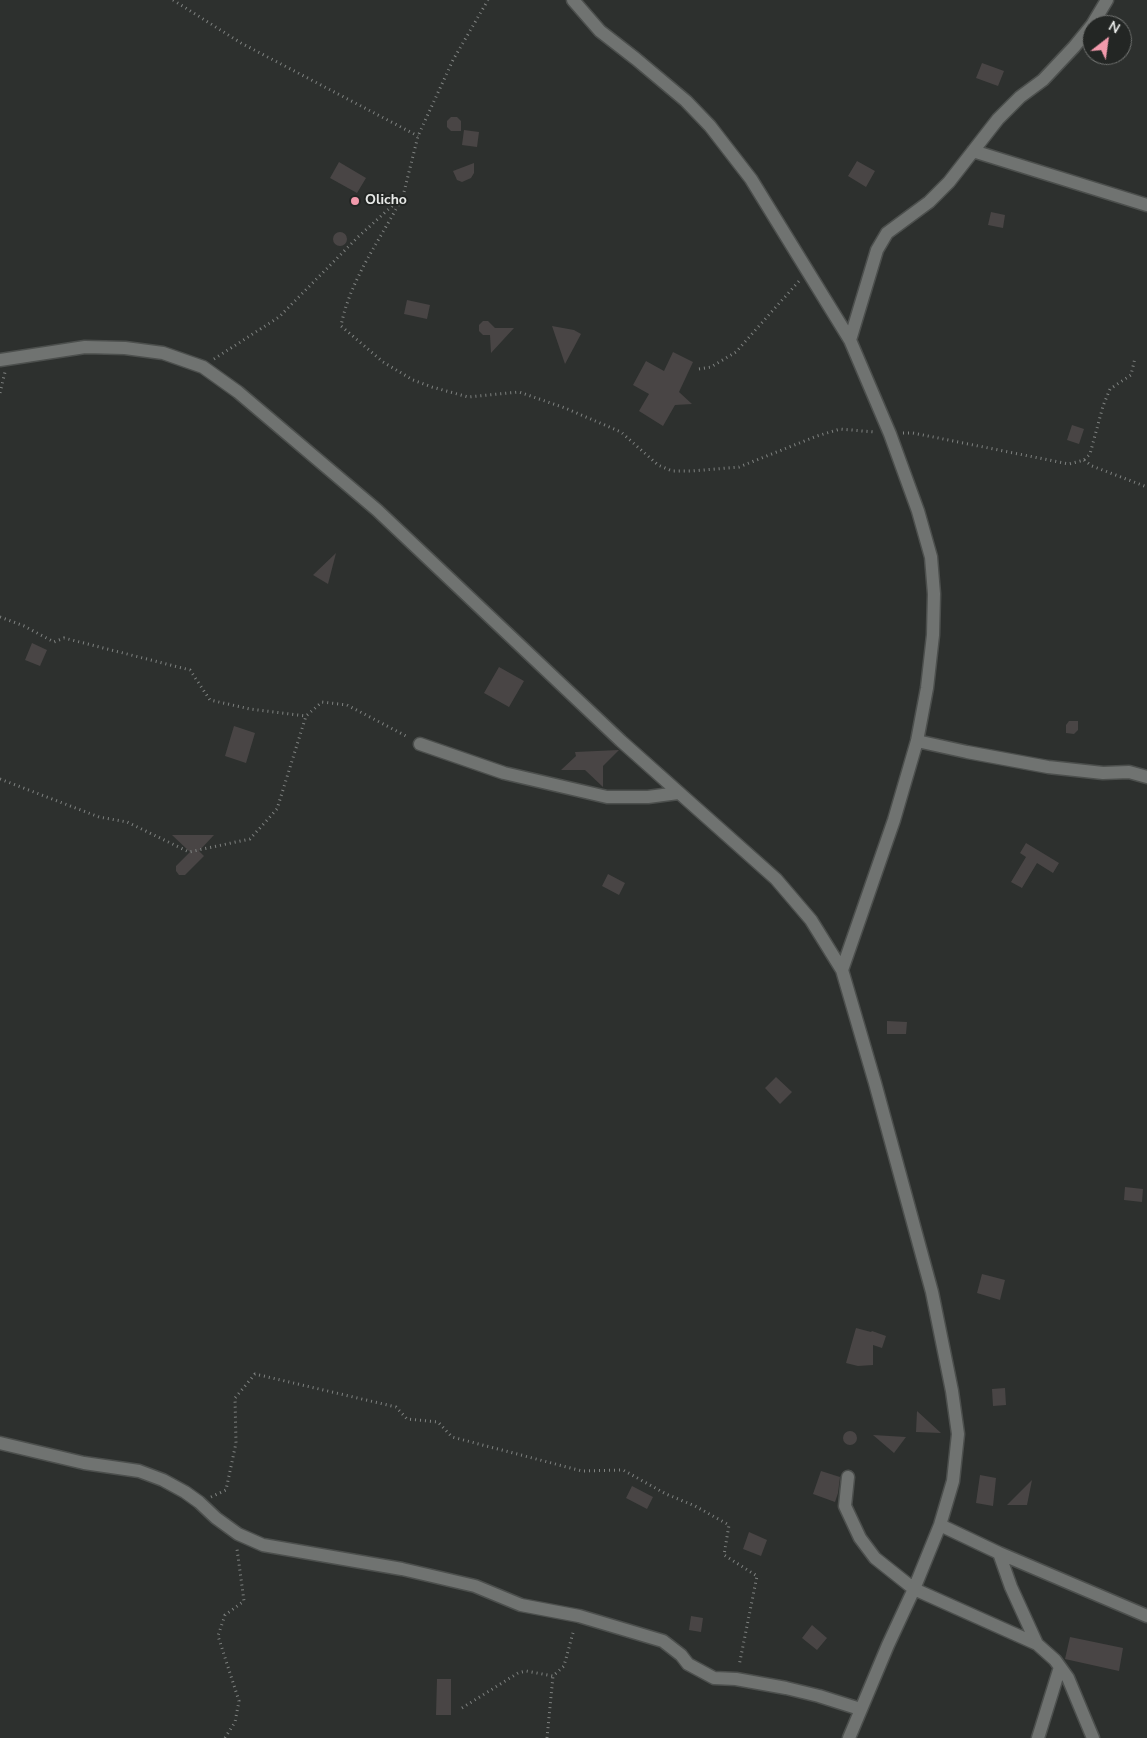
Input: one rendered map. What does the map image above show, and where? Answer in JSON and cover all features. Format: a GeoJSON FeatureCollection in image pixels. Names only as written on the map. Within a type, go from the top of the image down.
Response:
{"type":"FeatureCollection","features":[{"type":"Feature","properties":{"kind":"street"},"geometry":{"type":"LineString","coordinates":[[573,0],[600,31],[686,101],[710,126],[751,179],[850,340],[890,434],[918,511],[931,557],[934,594],[933,635],[927,688],[917,741],[894,820],[842,970]]}},
{"type":"Feature","properties":{"kind":"street"},"geometry":{"type":"LineString","coordinates":[[850,340],[877,250],[886,233],[929,202],[949,182],[998,119],[1020,97],[1042,80],[1074,47],[1092,25],[1107,0]]}},
{"type":"Feature","properties":{"kind":"street"},"geometry":{"type":"LineString","coordinates":[[973,151],[1147,205]]}},
{"type":"Feature","properties":{"kind":"street"},"geometry":{"type":"LineString","coordinates":[[4,360],[85,346],[125,348],[163,353],[203,367],[238,392],[377,510],[678,793],[776,879],[810,920],[842,970],[932,1292],[952,1391],[958,1434],[953,1481],[940,1525],[849,1738]]}},
{"type":"Feature","properties":{"kind":"street"},"geometry":{"type":"LineString","coordinates":[[917,741],[1048,767],[1103,773],[1129,772],[1147,778]]}},
{"type":"Feature","properties":{"kind":"street"},"geometry":{"type":"LineString","coordinates":[[420,744],[504,773],[607,797],[648,797],[678,793]]}},
{"type":"Feature","properties":{"kind":"street"},"geometry":{"type":"LineString","coordinates":[[0,1443],[84,1463],[139,1471],[163,1480],[199,1502],[216,1518],[238,1534],[263,1544],[402,1569],[475,1586],[521,1605],[579,1616],[663,1642],[681,1655],[688,1664],[714,1678],[736,1679],[802,1692],[860,1709]]}},
{"type":"Feature","properties":{"kind":"street"},"geometry":{"type":"LineString","coordinates":[[848,1477],[845,1506],[860,1538],[875,1558],[914,1589],[1037,1644],[1054,1660],[1068,1678],[1093,1738]]}},
{"type":"Feature","properties":{"kind":"street"},"geometry":{"type":"LineString","coordinates":[[940,1525],[999,1553],[1147,1616]]}},
{"type":"Feature","properties":{"kind":"street"},"geometry":{"type":"LineString","coordinates":[[999,1553],[1010,1587],[1037,1644]]}},
{"type":"Feature","properties":{"kind":"street"},"geometry":{"type":"LineString","coordinates":[[1038,1738],[1060,1668]]}},
{"type":"Feature","properties":{"kind":"path"},"geometry":{"type":"LineString","coordinates":[[173,0],[241,43],[418,136]]}},
{"type":"Feature","properties":{"kind":"path"},"geometry":{"type":"LineString","coordinates":[[488,0],[453,60],[418,136],[402,196],[366,260],[345,308],[341,326],[383,362],[414,380],[432,388],[468,397],[519,392],[565,408],[621,432],[658,464],[672,470],[701,471],[739,467],[817,436],[840,429],[890,434],[913,433],[1069,464],[1084,460],[1090,454],[1103,406],[1110,389],[1131,375],[1135,358]]}},
{"type":"Feature","properties":{"kind":"path"},"geometry":{"type":"LineString","coordinates":[[203,367],[279,317],[358,237],[402,196]]}},
{"type":"Feature","properties":{"kind":"path"},"geometry":{"type":"LineString","coordinates":[[699,369],[711,367],[736,352],[796,282],[810,274]]}},
{"type":"Feature","properties":{"kind":"path"},"geometry":{"type":"LineString","coordinates":[[0,393],[4,360]]}},
{"type":"Feature","properties":{"kind":"path"},"geometry":{"type":"LineString","coordinates":[[1084,460],[1092,466],[1147,487]]}},
{"type":"Feature","properties":{"kind":"path"},"geometry":{"type":"LineString","coordinates":[[0,617],[24,626],[54,642],[64,638],[190,670],[210,700],[250,709],[306,716]]}},
{"type":"Feature","properties":{"kind":"path"},"geometry":{"type":"LineString","coordinates":[[0,779],[99,816],[127,822],[189,852],[250,839],[277,809],[306,716],[322,702],[347,705],[420,744]]}},
{"type":"Feature","properties":{"kind":"path"},"geometry":{"type":"LineString","coordinates":[[199,1502],[226,1490],[236,1443],[235,1398],[256,1374],[396,1407],[407,1419],[438,1422],[452,1437],[582,1471],[623,1470],[729,1525],[724,1556],[757,1576],[736,1679]]}},
{"type":"Feature","properties":{"kind":"path"},"geometry":{"type":"LineString","coordinates":[[225,1738],[234,1722],[239,1701],[218,1636],[225,1614],[244,1601],[237,1548],[238,1534]]}},
{"type":"Feature","properties":{"kind":"path"},"geometry":{"type":"LineString","coordinates":[[547,1738],[553,1676],[564,1666],[570,1640],[579,1616]]}},
{"type":"Feature","properties":{"kind":"path"},"geometry":{"type":"LineString","coordinates":[[462,1708],[518,1673],[526,1671],[553,1676]]}},
{"type":"Feature","properties":{"kind":"building"},"geometry":{"type":"Polygon","coordinates":[[[982,63],[1004,71],[998,86],[976,78],[982,63]]]}},
{"type":"Feature","properties":{"kind":"building"},"geometry":{"type":"Polygon","coordinates":[[[451,117],[457,117],[461,121],[461,131],[451,131],[447,127],[447,121],[451,117]]]}},
{"type":"Feature","properties":{"kind":"building"},"geometry":{"type":"Polygon","coordinates":[[[464,130],[479,132],[477,147],[462,145],[464,130]]]}},
{"type":"Feature","properties":{"kind":"building"},"geometry":{"type":"Polygon","coordinates":[[[857,161],[875,171],[866,187],[848,176],[857,161]]]}},
{"type":"Feature","properties":{"kind":"building"},"geometry":{"type":"Polygon","coordinates":[[[339,162],[366,178],[357,193],[330,178],[339,162]]]}},
{"type":"Feature","properties":{"kind":"building"},"geometry":{"type":"Polygon","coordinates":[[[474,163],[474,173],[471,178],[462,182],[457,180],[453,171],[474,163]]]}},
{"type":"Feature","properties":{"kind":"building"},"geometry":{"type":"Polygon","coordinates":[[[991,212],[1005,215],[1003,228],[988,225],[991,212]]]}},
{"type":"Feature","properties":{"kind":"building"},"geometry":{"type":"Polygon","coordinates":[[[340,232],[345,234],[347,239],[345,244],[340,246],[335,244],[333,239],[335,234],[340,232]]]}},
{"type":"Feature","properties":{"kind":"building"},"geometry":{"type":"Polygon","coordinates":[[[407,300],[430,305],[427,319],[404,314],[407,300]]]}},
{"type":"Feature","properties":{"kind":"building"},"geometry":{"type":"Polygon","coordinates":[[[483,321],[488,321],[495,328],[514,328],[491,353],[490,335],[483,335],[479,331],[479,325],[483,321]]]}},
{"type":"Feature","properties":{"kind":"building"},"geometry":{"type":"Polygon","coordinates":[[[552,326],[574,330],[581,334],[565,364],[552,326]]]}},
{"type":"Feature","properties":{"kind":"building"},"geometry":{"type":"Polygon","coordinates":[[[673,352],[693,362],[679,392],[692,404],[675,405],[663,426],[639,411],[649,394],[633,385],[646,361],[664,371],[673,352]]]}},
{"type":"Feature","properties":{"kind":"building"},"geometry":{"type":"Polygon","coordinates":[[[1072,425],[1084,429],[1079,444],[1067,440],[1072,425]]]}},
{"type":"Feature","properties":{"kind":"building"},"geometry":{"type":"Polygon","coordinates":[[[336,553],[328,584],[313,575],[336,553]]]}},
{"type":"Feature","properties":{"kind":"building"},"geometry":{"type":"Polygon","coordinates":[[[32,643],[47,650],[40,666],[25,660],[32,643]]]}},
{"type":"Feature","properties":{"kind":"building"},"geometry":{"type":"Polygon","coordinates":[[[499,667],[524,681],[509,707],[484,693],[499,667]]]}},
{"type":"Feature","properties":{"kind":"building"},"geometry":{"type":"Polygon","coordinates":[[[1069,721],[1078,721],[1078,730],[1074,734],[1066,733],[1066,725],[1069,721]]]}},
{"type":"Feature","properties":{"kind":"building"},"geometry":{"type":"Polygon","coordinates":[[[234,726],[255,733],[246,763],[225,756],[234,726]]]}},
{"type":"Feature","properties":{"kind":"building"},"geometry":{"type":"Polygon","coordinates":[[[619,750],[603,766],[603,787],[585,770],[561,770],[576,756],[575,752],[619,750]]]}},
{"type":"Feature","properties":{"kind":"building"},"geometry":{"type":"Polygon","coordinates":[[[172,835],[214,835],[199,851],[204,856],[185,875],[179,875],[176,871],[176,866],[190,852],[172,835]]]}},
{"type":"Feature","properties":{"kind":"building"},"geometry":{"type":"Polygon","coordinates":[[[1026,843],[1059,863],[1053,873],[1037,863],[1022,888],[1011,882],[1026,857],[1020,853],[1026,843]]]}},
{"type":"Feature","properties":{"kind":"building"},"geometry":{"type":"Polygon","coordinates":[[[608,874],[625,883],[619,895],[602,886],[608,874]]]}},
{"type":"Feature","properties":{"kind":"building"},"geometry":{"type":"Polygon","coordinates":[[[887,1021],[907,1022],[906,1034],[887,1034],[887,1021]]]}},
{"type":"Feature","properties":{"kind":"building"},"geometry":{"type":"Polygon","coordinates":[[[776,1077],[792,1092],[780,1104],[765,1088],[776,1077]]]}},
{"type":"Feature","properties":{"kind":"building"},"geometry":{"type":"Polygon","coordinates":[[[1125,1187],[1143,1189],[1142,1202],[1124,1200],[1125,1187]]]}},
{"type":"Feature","properties":{"kind":"building"},"geometry":{"type":"Polygon","coordinates":[[[982,1274],[1005,1280],[1000,1300],[977,1293],[982,1274]]]}},
{"type":"Feature","properties":{"kind":"building"},"geometry":{"type":"Polygon","coordinates":[[[856,1328],[886,1336],[882,1348],[873,1345],[873,1365],[858,1366],[846,1363],[856,1328]]]}},
{"type":"Feature","properties":{"kind":"building"},"geometry":{"type":"Polygon","coordinates":[[[1005,1388],[1006,1405],[993,1406],[992,1389],[1005,1388]]]}},
{"type":"Feature","properties":{"kind":"building"},"geometry":{"type":"Polygon","coordinates":[[[917,1411],[941,1433],[916,1432],[917,1411]]]}},
{"type":"Feature","properties":{"kind":"building"},"geometry":{"type":"Polygon","coordinates":[[[850,1431],[855,1433],[857,1438],[855,1443],[850,1445],[845,1443],[843,1438],[845,1433],[850,1431]]]}},
{"type":"Feature","properties":{"kind":"building"},"geometry":{"type":"Polygon","coordinates":[[[873,1435],[906,1437],[894,1453],[873,1435]]]}},
{"type":"Feature","properties":{"kind":"building"},"geometry":{"type":"Polygon","coordinates":[[[821,1471],[840,1477],[835,1502],[813,1494],[821,1471]]]}},
{"type":"Feature","properties":{"kind":"building"},"geometry":{"type":"Polygon","coordinates":[[[980,1475],[996,1478],[993,1506],[976,1503],[980,1475]]]}},
{"type":"Feature","properties":{"kind":"building"},"geometry":{"type":"Polygon","coordinates":[[[1032,1480],[1027,1505],[1007,1505],[1032,1480]]]}},
{"type":"Feature","properties":{"kind":"building"},"geometry":{"type":"Polygon","coordinates":[[[632,1486],[653,1497],[647,1509],[626,1498],[632,1486]]]}},
{"type":"Feature","properties":{"kind":"building"},"geometry":{"type":"Polygon","coordinates":[[[749,1532],[767,1540],[761,1556],[743,1549],[749,1532]]]}},
{"type":"Feature","properties":{"kind":"building"},"geometry":{"type":"Polygon","coordinates":[[[691,1616],[703,1618],[701,1632],[689,1630],[691,1616]]]}},
{"type":"Feature","properties":{"kind":"building"},"geometry":{"type":"Polygon","coordinates":[[[812,1625],[827,1638],[817,1650],[802,1638],[812,1625]]]}},
{"type":"Feature","properties":{"kind":"building"},"geometry":{"type":"Polygon","coordinates":[[[1070,1637],[1123,1648],[1119,1671],[1065,1659],[1070,1637]]]}},
{"type":"Feature","properties":{"kind":"building"},"geometry":{"type":"Polygon","coordinates":[[[437,1679],[451,1679],[451,1715],[436,1715],[437,1679]]]}},
{"type":"Feature","properties":{"kind":"place","name":"Olicho"},"geometry":{"type":"Point","coordinates":[355,201]}}]}
